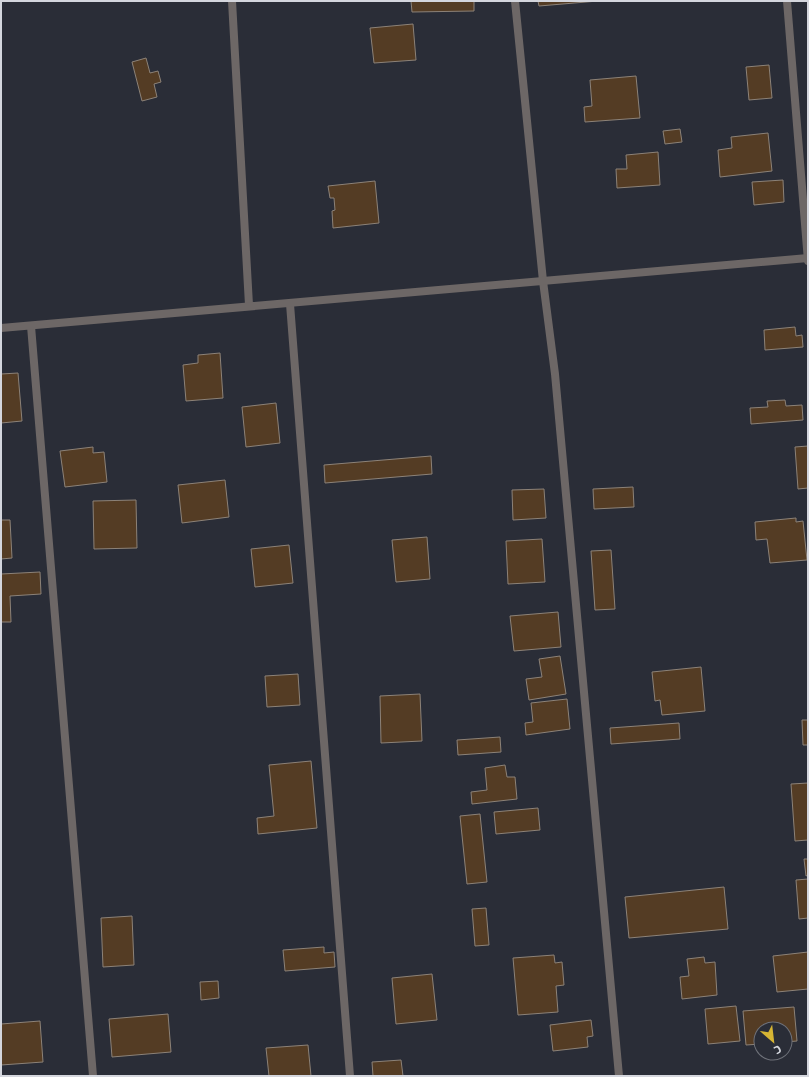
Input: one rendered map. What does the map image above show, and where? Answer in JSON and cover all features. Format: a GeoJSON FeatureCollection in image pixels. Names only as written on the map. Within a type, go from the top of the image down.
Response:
{"type":"FeatureCollection","features":[{"type":"Feature","properties":{"kind":"street"},"geometry":{"type":"LineString","coordinates":[[232,1],[249,305]]}},
{"type":"Feature","properties":{"kind":"street"},"geometry":{"type":"LineString","coordinates":[[515,1],[542,281],[555,374],[619,1076]]}},
{"type":"Feature","properties":{"kind":"street"},"geometry":{"type":"LineString","coordinates":[[1,328],[249,305],[290,304],[542,281],[808,260],[788,1]]}},
{"type":"Feature","properties":{"kind":"street"},"geometry":{"type":"LineString","coordinates":[[290,304],[350,1076]]}},
{"type":"Feature","properties":{"kind":"street"},"geometry":{"type":"LineString","coordinates":[[31,326],[93,1076]]}},
{"type":"Feature","properties":{"kind":"building"},"geometry":{"type":"Polygon","coordinates":[[[411,1],[474,1],[474,11],[412,12],[411,1]]]}},
{"type":"Feature","properties":{"kind":"building"},"geometry":{"type":"Polygon","coordinates":[[[538,1],[598,1],[539,6],[538,1]]]}},
{"type":"Feature","properties":{"kind":"building"},"geometry":{"type":"Polygon","coordinates":[[[413,24],[416,60],[374,63],[370,28],[413,24]]]}},
{"type":"Feature","properties":{"kind":"building"},"geometry":{"type":"Polygon","coordinates":[[[146,58],[150,73],[158,71],[161,82],[154,84],[157,97],[142,101],[132,62],[146,58]]]}},
{"type":"Feature","properties":{"kind":"building"},"geometry":{"type":"Polygon","coordinates":[[[769,65],[772,98],[749,100],[746,67],[769,65]]]}},
{"type":"Feature","properties":{"kind":"building"},"geometry":{"type":"Polygon","coordinates":[[[636,76],[640,118],[585,122],[584,107],[592,106],[590,80],[636,76]]]}},
{"type":"Feature","properties":{"kind":"building"},"geometry":{"type":"Polygon","coordinates":[[[680,129],[682,142],[665,144],[663,131],[680,129]]]}},
{"type":"Feature","properties":{"kind":"building"},"geometry":{"type":"Polygon","coordinates":[[[768,133],[772,171],[720,177],[718,150],[732,148],[731,137],[768,133]]]}},
{"type":"Feature","properties":{"kind":"building"},"geometry":{"type":"Polygon","coordinates":[[[658,152],[660,185],[617,188],[616,169],[627,169],[626,155],[658,152]]]}},
{"type":"Feature","properties":{"kind":"building"},"geometry":{"type":"Polygon","coordinates":[[[783,180],[784,202],[754,205],[752,182],[783,180]]]}},
{"type":"Feature","properties":{"kind":"building"},"geometry":{"type":"Polygon","coordinates":[[[375,181],[379,223],[333,228],[332,211],[335,210],[334,198],[330,198],[328,186],[375,181]]]}},
{"type":"Feature","properties":{"kind":"building"},"geometry":{"type":"Polygon","coordinates":[[[795,327],[796,336],[802,335],[803,347],[765,350],[764,330],[795,327]]]}},
{"type":"Feature","properties":{"kind":"building"},"geometry":{"type":"Polygon","coordinates":[[[220,353],[223,398],[186,401],[183,365],[198,363],[198,355],[220,353]]]}},
{"type":"Feature","properties":{"kind":"building"},"geometry":{"type":"Polygon","coordinates":[[[18,373],[22,421],[1,423],[1,374],[18,373]]]}},
{"type":"Feature","properties":{"kind":"building"},"geometry":{"type":"Polygon","coordinates":[[[785,400],[786,406],[802,405],[803,420],[751,424],[750,408],[768,407],[767,401],[785,400]]]}},
{"type":"Feature","properties":{"kind":"building"},"geometry":{"type":"Polygon","coordinates":[[[276,403],[280,443],[246,447],[242,407],[276,403]]]}},
{"type":"Feature","properties":{"kind":"building"},"geometry":{"type":"Polygon","coordinates":[[[808,446],[808,488],[798,489],[795,447],[808,446]]]}},
{"type":"Feature","properties":{"kind":"building"},"geometry":{"type":"Polygon","coordinates":[[[93,447],[93,453],[104,452],[107,482],[65,487],[60,451],[93,447]]]}},
{"type":"Feature","properties":{"kind":"building"},"geometry":{"type":"Polygon","coordinates":[[[431,456],[432,474],[325,483],[324,465],[431,456]]]}},
{"type":"Feature","properties":{"kind":"building"},"geometry":{"type":"Polygon","coordinates":[[[225,480],[229,517],[182,523],[178,485],[225,480]]]}},
{"type":"Feature","properties":{"kind":"building"},"geometry":{"type":"Polygon","coordinates":[[[633,487],[634,507],[594,509],[593,489],[633,487]]]}},
{"type":"Feature","properties":{"kind":"building"},"geometry":{"type":"Polygon","coordinates":[[[544,489],[546,518],[513,520],[512,490],[544,489]]]}},
{"type":"Feature","properties":{"kind":"building"},"geometry":{"type":"Polygon","coordinates":[[[136,500],[137,548],[94,549],[93,501],[136,500]]]}},
{"type":"Feature","properties":{"kind":"building"},"geometry":{"type":"Polygon","coordinates":[[[796,518],[796,522],[803,521],[807,560],[770,563],[767,539],[756,540],[755,522],[796,518]]]}},
{"type":"Feature","properties":{"kind":"building"},"geometry":{"type":"Polygon","coordinates":[[[1,520],[10,520],[12,558],[1,559],[1,520]]]}},
{"type":"Feature","properties":{"kind":"building"},"geometry":{"type":"Polygon","coordinates":[[[427,537],[430,579],[396,582],[392,540],[427,537]]]}},
{"type":"Feature","properties":{"kind":"building"},"geometry":{"type":"Polygon","coordinates":[[[542,539],[545,582],[508,584],[506,541],[542,539]]]}},
{"type":"Feature","properties":{"kind":"building"},"geometry":{"type":"Polygon","coordinates":[[[289,545],[293,583],[255,587],[251,549],[289,545]]]}},
{"type":"Feature","properties":{"kind":"building"},"geometry":{"type":"Polygon","coordinates":[[[611,550],[615,609],[595,610],[591,551],[611,550]]]}},
{"type":"Feature","properties":{"kind":"building"},"geometry":{"type":"Polygon","coordinates":[[[40,572],[41,594],[10,596],[11,622],[1,622],[1,574],[40,572]]]}},
{"type":"Feature","properties":{"kind":"building"},"geometry":{"type":"Polygon","coordinates":[[[558,612],[561,647],[514,651],[510,616],[558,612]]]}},
{"type":"Feature","properties":{"kind":"building"},"geometry":{"type":"Polygon","coordinates":[[[560,656],[566,694],[529,700],[526,679],[542,677],[539,659],[560,656]]]}},
{"type":"Feature","properties":{"kind":"building"},"geometry":{"type":"Polygon","coordinates":[[[701,667],[705,711],[662,715],[660,700],[655,701],[652,672],[701,667]]]}},
{"type":"Feature","properties":{"kind":"building"},"geometry":{"type":"Polygon","coordinates":[[[298,674],[300,705],[267,707],[265,676],[298,674]]]}},
{"type":"Feature","properties":{"kind":"building"},"geometry":{"type":"Polygon","coordinates":[[[420,694],[422,741],[381,743],[380,696],[420,694]]]}},
{"type":"Feature","properties":{"kind":"building"},"geometry":{"type":"Polygon","coordinates":[[[567,699],[570,729],[526,735],[525,723],[533,722],[531,703],[567,699]]]}},
{"type":"Feature","properties":{"kind":"building"},"geometry":{"type":"Polygon","coordinates":[[[802,720],[808,720],[808,745],[803,745],[802,720]]]}},
{"type":"Feature","properties":{"kind":"building"},"geometry":{"type":"Polygon","coordinates":[[[679,723],[680,739],[611,744],[610,728],[679,723]]]}},
{"type":"Feature","properties":{"kind":"building"},"geometry":{"type":"Polygon","coordinates":[[[500,737],[501,752],[458,755],[457,740],[500,737]]]}},
{"type":"Feature","properties":{"kind":"building"},"geometry":{"type":"Polygon","coordinates":[[[311,761],[317,828],[258,834],[257,818],[274,816],[269,765],[311,761]]]}},
{"type":"Feature","properties":{"kind":"building"},"geometry":{"type":"Polygon","coordinates":[[[505,765],[507,777],[515,777],[517,799],[472,804],[471,792],[487,790],[485,768],[505,765]]]}},
{"type":"Feature","properties":{"kind":"building"},"geometry":{"type":"Polygon","coordinates":[[[808,783],[808,840],[795,841],[791,784],[808,783]]]}},
{"type":"Feature","properties":{"kind":"building"},"geometry":{"type":"Polygon","coordinates":[[[538,808],[540,830],[496,834],[494,812],[538,808]]]}},
{"type":"Feature","properties":{"kind":"building"},"geometry":{"type":"Polygon","coordinates":[[[480,814],[487,882],[467,884],[460,816],[480,814]]]}},
{"type":"Feature","properties":{"kind":"building"},"geometry":{"type":"Polygon","coordinates":[[[804,859],[808,859],[808,875],[806,876],[804,859]]]}},
{"type":"Feature","properties":{"kind":"building"},"geometry":{"type":"Polygon","coordinates":[[[808,879],[808,918],[799,919],[796,880],[808,879]]]}},
{"type":"Feature","properties":{"kind":"building"},"geometry":{"type":"Polygon","coordinates":[[[724,887],[728,929],[629,938],[625,897],[724,887]]]}},
{"type":"Feature","properties":{"kind":"building"},"geometry":{"type":"Polygon","coordinates":[[[486,908],[489,945],[475,946],[472,909],[486,908]]]}},
{"type":"Feature","properties":{"kind":"building"},"geometry":{"type":"Polygon","coordinates":[[[132,916],[134,965],[103,967],[101,918],[132,916]]]}},
{"type":"Feature","properties":{"kind":"building"},"geometry":{"type":"Polygon","coordinates":[[[324,947],[324,953],[334,952],[335,967],[285,971],[283,950],[324,947]]]}},
{"type":"Feature","properties":{"kind":"building"},"geometry":{"type":"Polygon","coordinates":[[[808,952],[808,989],[777,992],[773,956],[808,952]]]}},
{"type":"Feature","properties":{"kind":"building"},"geometry":{"type":"Polygon","coordinates":[[[554,955],[555,963],[562,962],[564,985],[556,986],[558,1012],[518,1015],[513,958],[554,955]]]}},
{"type":"Feature","properties":{"kind":"building"},"geometry":{"type":"Polygon","coordinates":[[[704,957],[705,963],[715,962],[717,995],[682,999],[680,977],[689,976],[687,959],[704,957]]]}},
{"type":"Feature","properties":{"kind":"building"},"geometry":{"type":"Polygon","coordinates":[[[432,974],[437,1020],[396,1024],[392,978],[432,974]]]}},
{"type":"Feature","properties":{"kind":"building"},"geometry":{"type":"Polygon","coordinates":[[[218,981],[219,998],[201,1000],[200,982],[218,981]]]}},
{"type":"Feature","properties":{"kind":"building"},"geometry":{"type":"Polygon","coordinates":[[[736,1006],[740,1041],[708,1044],[705,1009],[736,1006]]]}},
{"type":"Feature","properties":{"kind":"building"},"geometry":{"type":"Polygon","coordinates":[[[794,1007],[797,1041],[793,1041],[793,1021],[753,1021],[753,1045],[746,1045],[743,1011],[794,1007]]]}},
{"type":"Feature","properties":{"kind":"building"},"geometry":{"type":"Polygon","coordinates":[[[168,1014],[171,1052],[112,1057],[109,1019],[168,1014]]]}},
{"type":"Feature","properties":{"kind":"building"},"geometry":{"type":"Polygon","coordinates":[[[591,1020],[593,1036],[587,1037],[588,1047],[553,1051],[550,1025],[591,1020]]]}},
{"type":"Feature","properties":{"kind":"building"},"geometry":{"type":"Polygon","coordinates":[[[40,1021],[43,1062],[1,1065],[1,1024],[40,1021]]]}},
{"type":"Feature","properties":{"kind":"building"},"geometry":{"type":"Polygon","coordinates":[[[308,1045],[311,1076],[269,1076],[266,1048],[308,1045]]]}},
{"type":"Feature","properties":{"kind":"building"},"geometry":{"type":"Polygon","coordinates":[[[401,1060],[403,1076],[373,1076],[372,1062],[401,1060]]]}}]}
